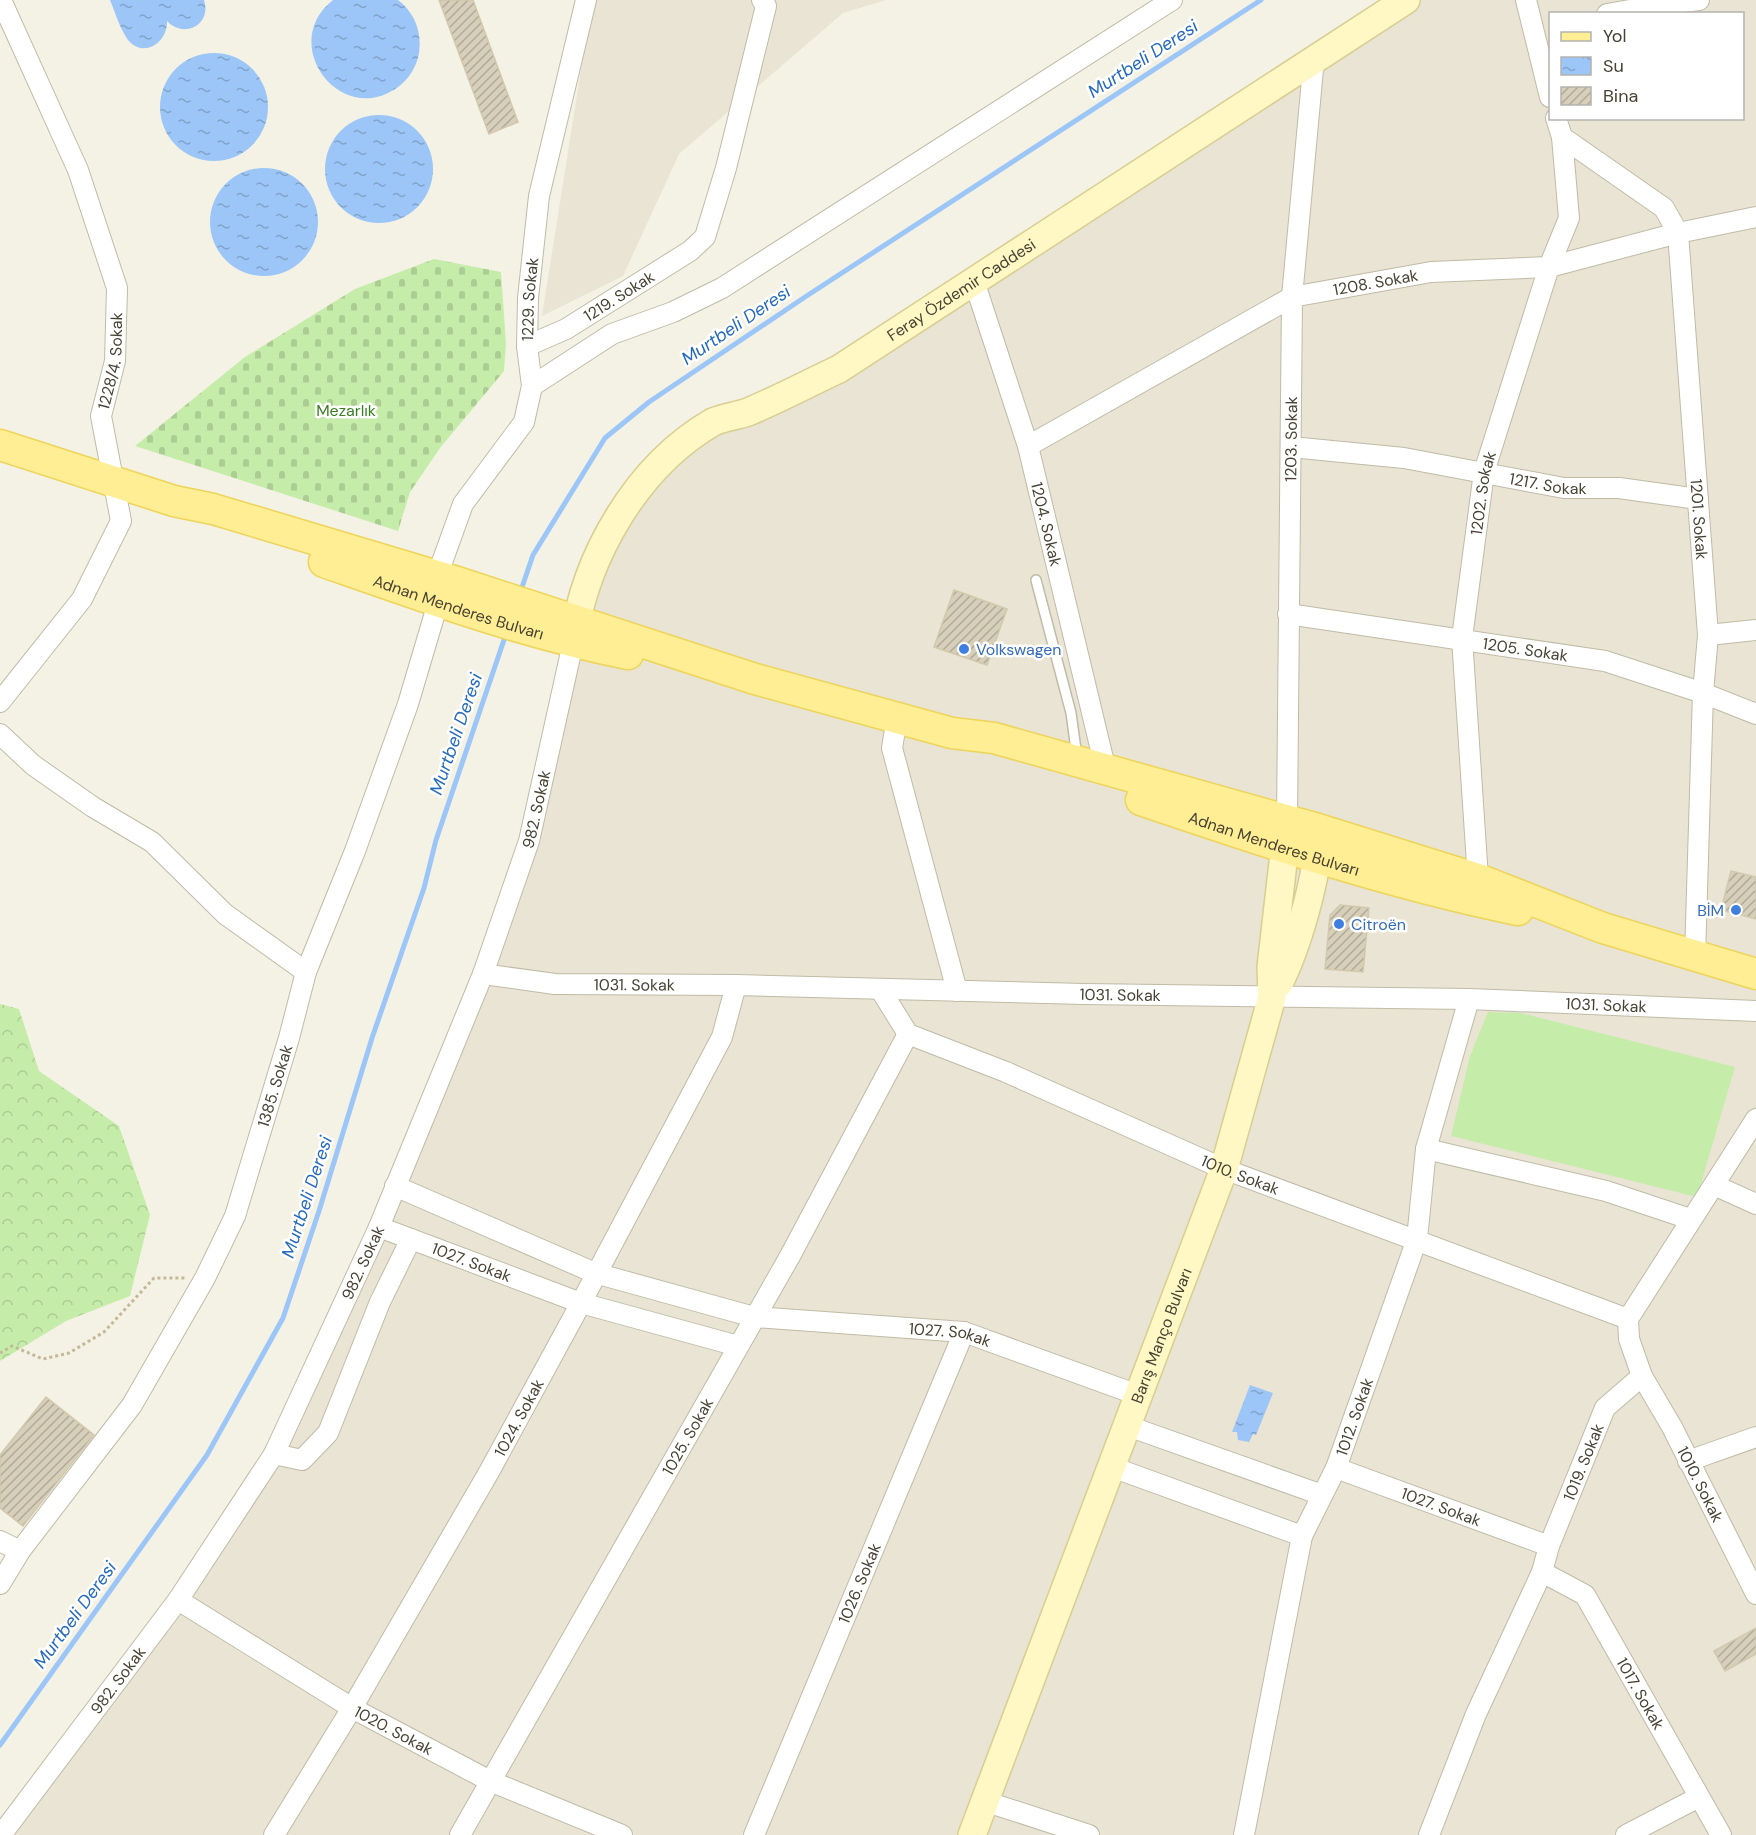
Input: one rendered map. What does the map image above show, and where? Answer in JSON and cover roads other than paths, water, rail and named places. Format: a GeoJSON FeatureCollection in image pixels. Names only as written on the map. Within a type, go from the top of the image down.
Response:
{"type":"FeatureCollection","features":[{"type":"Feature","properties":{"kind":"main road","name":"Feray Özdemir Caddesi"},"geometry":{"type":"LineString","coordinates":[[566,629],[597,555],[628,502],[664,459],[715,422],[746,413],[839,369],[1406,0]]}},
{"type":"Feature","properties":{"kind":"main road","name":"Adnan Menderes Bulvarı"},"geometry":{"type":"LineString","coordinates":[[0,446],[174,501],[209,521],[566,629],[952,734],[994,738],[1078,762],[1286,835]]}},
{"type":"Feature","properties":{"kind":"main road","name":"Adnan Menderes Bulvarı"},"geometry":{"type":"LineString","coordinates":[[952,734],[989,753],[1286,835],[1478,879],[1603,928],[1756,974]]}},
{"type":"Feature","properties":{"kind":"main road","name":"Barış Manço Bulvarı"},"geometry":{"type":"LineString","coordinates":[[972,1835],[1224,1169],[1272,997],[1271,967],[1286,835]]}},
{"type":"Feature","properties":{"kind":"main road","name":"Adnan Menderes Bulvarı"},"geometry":{"type":"LineString","coordinates":[[1318,843],[1475,902],[1603,928]]}},
{"type":"Feature","properties":{"kind":"main road"},"geometry":{"type":"LineString","coordinates":[[1272,997],[1287,969],[1318,843]]}},
{"type":"Feature","properties":{"kind":"street","name":"1228/4. Sokak"},"geometry":{"type":"LineString","coordinates":[[0,702],[82,599],[121,522],[101,416],[116,361],[117,288],[78,170],[1,0]]}},
{"type":"Feature","properties":{"kind":"street","name":"1229. Sokak"},"geometry":{"type":"LineString","coordinates":[[444,591],[463,504],[524,422],[532,386],[527,346],[528,298],[539,196],[586,0]]}},
{"type":"Feature","properties":{"kind":"street","name":"1219. Sokak"},"geometry":{"type":"LineString","coordinates":[[527,346],[566,329],[690,250],[705,237],[726,168],[766,6],[762,0]]}},
{"type":"Feature","properties":{"kind":"street"},"geometry":{"type":"LineString","coordinates":[[532,386],[612,334],[673,312],[722,288],[1172,0]]}},
{"type":"Feature","properties":{"kind":"street"},"geometry":{"type":"LineString","coordinates":[[1526,0],[1541,24],[1549,82]]}},
{"type":"Feature","properties":{"kind":"street"},"geometry":{"type":"LineString","coordinates":[[1616,12],[1663,2],[1699,0]]}},
{"type":"Feature","properties":{"kind":"street","name":"1203. Sokak"},"geometry":{"type":"LineString","coordinates":[[1286,835],[1292,297],[1314,58]]}},
{"type":"Feature","properties":{"kind":"street","name":"1201. Sokak"},"geometry":{"type":"LineString","coordinates":[[1559,128],[1664,208],[1678,233],[1708,635],[1703,693],[1695,957]]}},
{"type":"Feature","properties":{"kind":"street","name":"1202. Sokak"},"geometry":{"type":"LineString","coordinates":[[1478,879],[1462,638],[1484,472],[1549,267],[1569,218],[1559,128]]}},
{"type":"Feature","properties":{"kind":"street","name":"1208. Sokak"},"geometry":{"type":"LineString","coordinates":[[1028,446],[1292,297],[1431,272],[1549,267],[1678,233],[1756,217]]}},
{"type":"Feature","properties":{"kind":"street","name":"1204. Sokak"},"geometry":{"type":"LineString","coordinates":[[974,281],[1028,446],[1106,771]]}},
{"type":"Feature","properties":{"kind":"street","name":"1217. Sokak"},"geometry":{"type":"LineString","coordinates":[[1291,447],[1404,458],[1564,488],[1619,488],[1698,499]]}},
{"type":"Feature","properties":{"kind":"street","name":"1385. Sokak"},"geometry":{"type":"LineString","coordinates":[[0,1584],[20,1551],[132,1405],[205,1278],[235,1216],[289,1038],[306,972],[356,851],[408,704],[444,591]]}},
{"type":"Feature","properties":{"kind":"street","name":"1205. Sokak"},"geometry":{"type":"LineString","coordinates":[[1288,614],[1605,661],[1703,693],[1756,714]]}},
{"type":"Feature","properties":{"kind":"street","name":"982. Sokak"},"geometry":{"type":"LineString","coordinates":[[0,1835],[178,1600],[274,1454],[379,1227],[483,974],[529,842],[566,629]]}},
{"type":"Feature","properties":{"kind":"street"},"geometry":{"type":"LineString","coordinates":[[1708,635],[1756,630]]}},
{"type":"Feature","properties":{"kind":"street"},"geometry":{"type":"LineString","coordinates":[[897,718],[892,748],[957,991]]}},
{"type":"Feature","properties":{"kind":"street"},"geometry":{"type":"LineString","coordinates":[[0,734],[33,765],[93,807],[152,842],[225,914],[306,972]]}},
{"type":"Feature","properties":{"kind":"street","name":"1031. Sokak"},"geometry":{"type":"LineString","coordinates":[[483,974],[555,984],[736,985],[1469,999],[1756,1011]]}},
{"type":"Feature","properties":{"kind":"street","name":"1024. Sokak"},"geometry":{"type":"LineString","coordinates":[[274,1835],[352,1708],[489,1472],[581,1303],[722,1037],[736,985]]}},
{"type":"Feature","properties":{"kind":"street"},"geometry":{"type":"LineString","coordinates":[[880,989],[908,1034]]}},
{"type":"Feature","properties":{"kind":"street","name":"1012. Sokak"},"geometry":{"type":"LineString","coordinates":[[1244,1835],[1302,1536],[1336,1468],[1417,1239],[1426,1149],[1469,999]]}},
{"type":"Feature","properties":{"kind":"street","name":"1010. Sokak"},"geometry":{"type":"LineString","coordinates":[[908,1034],[1006,1072],[1224,1169],[1629,1319]]}},
{"type":"Feature","properties":{"kind":"street","name":"1025. Sokak"},"geometry":{"type":"LineString","coordinates":[[460,1835],[738,1346],[908,1034]]}},
{"type":"Feature","properties":{"kind":"street"},"geometry":{"type":"LineString","coordinates":[[1642,1376],[1629,1339],[1629,1319],[1690,1219],[1716,1186],[1756,1119]]}},
{"type":"Feature","properties":{"kind":"street"},"geometry":{"type":"LineString","coordinates":[[1426,1149],[1606,1191],[1690,1219]]}},
{"type":"Feature","properties":{"kind":"street","name":"1027. Sokak"},"geometry":{"type":"LineString","coordinates":[[394,1186],[595,1273],[754,1317],[964,1332],[1138,1395]]}},
{"type":"Feature","properties":{"kind":"street"},"geometry":{"type":"LineString","coordinates":[[1716,1186],[1756,1204]]}},
{"type":"Feature","properties":{"kind":"street","name":"1027. Sokak"},"geometry":{"type":"LineString","coordinates":[[379,1227],[581,1303],[738,1346]]}},
{"type":"Feature","properties":{"kind":"street"},"geometry":{"type":"LineString","coordinates":[[274,1454],[302,1460],[328,1432],[380,1302],[411,1239]]}},
{"type":"Feature","properties":{"kind":"street","name":"1026. Sokak"},"geometry":{"type":"LineString","coordinates":[[754,1835],[964,1332]]}},
{"type":"Feature","properties":{"kind":"street","name":"1010. Sokak"},"geometry":{"type":"LineString","coordinates":[[1642,1376],[1756,1594]]}},
{"type":"Feature","properties":{"kind":"street","name":"1019. Sokak"},"geometry":{"type":"LineString","coordinates":[[1429,1835],[1476,1714],[1542,1572],[1549,1546],[1605,1408],[1642,1376]]}},
{"type":"Feature","properties":{"kind":"street"},"geometry":{"type":"LineString","coordinates":[[1128,1426],[1322,1495]]}},
{"type":"Feature","properties":{"kind":"street"},"geometry":{"type":"LineString","coordinates":[[1688,1461],[1756,1437]]}},
{"type":"Feature","properties":{"kind":"street"},"geometry":{"type":"LineString","coordinates":[[1112,1467],[1302,1536]]}},
{"type":"Feature","properties":{"kind":"street","name":"1027. Sokak"},"geometry":{"type":"LineString","coordinates":[[1336,1468],[1549,1546]]}},
{"type":"Feature","properties":{"kind":"street"},"geometry":{"type":"LineString","coordinates":[[0,1541],[20,1551]]}},
{"type":"Feature","properties":{"kind":"street","name":"1017. Sokak"},"geometry":{"type":"LineString","coordinates":[[1542,1572],[1585,1594],[1721,1835]]}},
{"type":"Feature","properties":{"kind":"street","name":"1020. Sokak"},"geometry":{"type":"LineString","coordinates":[[178,1600],[352,1708],[490,1781],[622,1835]]}},
{"type":"Feature","properties":{"kind":"street"},"geometry":{"type":"LineString","coordinates":[[1626,1835],[1699,1797]]}},
{"type":"Feature","properties":{"kind":"street"},"geometry":{"type":"LineString","coordinates":[[984,1801],[1089,1835]]}},
{"type":"Feature","properties":{"kind":"lane"},"geometry":{"type":"LineString","coordinates":[[1036,580],[1071,713],[1078,762]]}},
{"type":"Feature","properties":{"kind":"water"},"geometry":{"type":"Polygon","coordinates":[[[110,0],[204,0],[205,9],[204,16],[195,27],[181,29],[167,21],[164,36],[154,46],[141,48],[134,46],[125,36],[110,0]]]}},
{"type":"Feature","properties":{"kind":"water"},"geometry":{"type":"Polygon","coordinates":[[[333,0],[398,0],[409,11],[418,30],[419,53],[412,72],[398,87],[377,97],[356,97],[338,90],[323,76],[314,58],[312,38],[317,18],[333,0]]]}},
{"type":"Feature","properties":{"kind":"water"},"geometry":{"type":"Polygon","coordinates":[[[214,53],[235,57],[252,69],[264,86],[268,107],[264,128],[252,145],[235,157],[214,161],[193,157],[176,145],[164,128],[160,107],[164,86],[176,69],[193,57],[214,53]]]}},
{"type":"Feature","properties":{"kind":"water"},"geometry":{"type":"Polygon","coordinates":[[[379,115],[400,119],[417,131],[429,148],[433,169],[429,190],[417,207],[400,219],[379,223],[358,219],[341,207],[329,190],[325,169],[329,148],[341,131],[358,119],[379,115]]]}},
{"type":"Feature","properties":{"kind":"water"},"geometry":{"type":"Polygon","coordinates":[[[264,168],[285,172],[302,184],[314,201],[318,222],[314,243],[302,260],[285,272],[264,276],[243,272],[226,260],[214,243],[210,222],[214,201],[226,184],[243,172],[264,168]]]}},
{"type":"Feature","properties":{"kind":"water"},"geometry":{"type":"Polygon","coordinates":[[[1250,1385],[1273,1393],[1256,1435],[1253,1434],[1249,1442],[1238,1440],[1237,1432],[1232,1432],[1250,1385]]]}},
{"type":"Feature","properties":{"kind":"waterway","name":"Murtbeli Deresi"},"geometry":{"type":"LineString","coordinates":[[520,593],[533,555],[605,438],[649,402],[805,297],[1261,0]]}},
{"type":"Feature","properties":{"kind":"waterway","name":"Murtbeli Deresi"},"geometry":{"type":"LineString","coordinates":[[0,1745],[207,1455],[283,1318],[319,1211],[372,1038],[424,888],[436,840],[506,634]]}},
{"type":"Feature","properties":{"kind":"place","name":"Volkswagen"},"geometry":{"type":"Point","coordinates":[964,649]}},
{"type":"Feature","properties":{"kind":"place","name":"BİM"},"geometry":{"type":"Point","coordinates":[1736,910]}},
{"type":"Feature","properties":{"kind":"place","name":"Citroën"},"geometry":{"type":"Point","coordinates":[1339,924]}},
{"type":"Feature","properties":{"kind":"park label","name":"Mezarlık"},"geometry":{"type":"Point","coordinates":[346,410]}}]}
